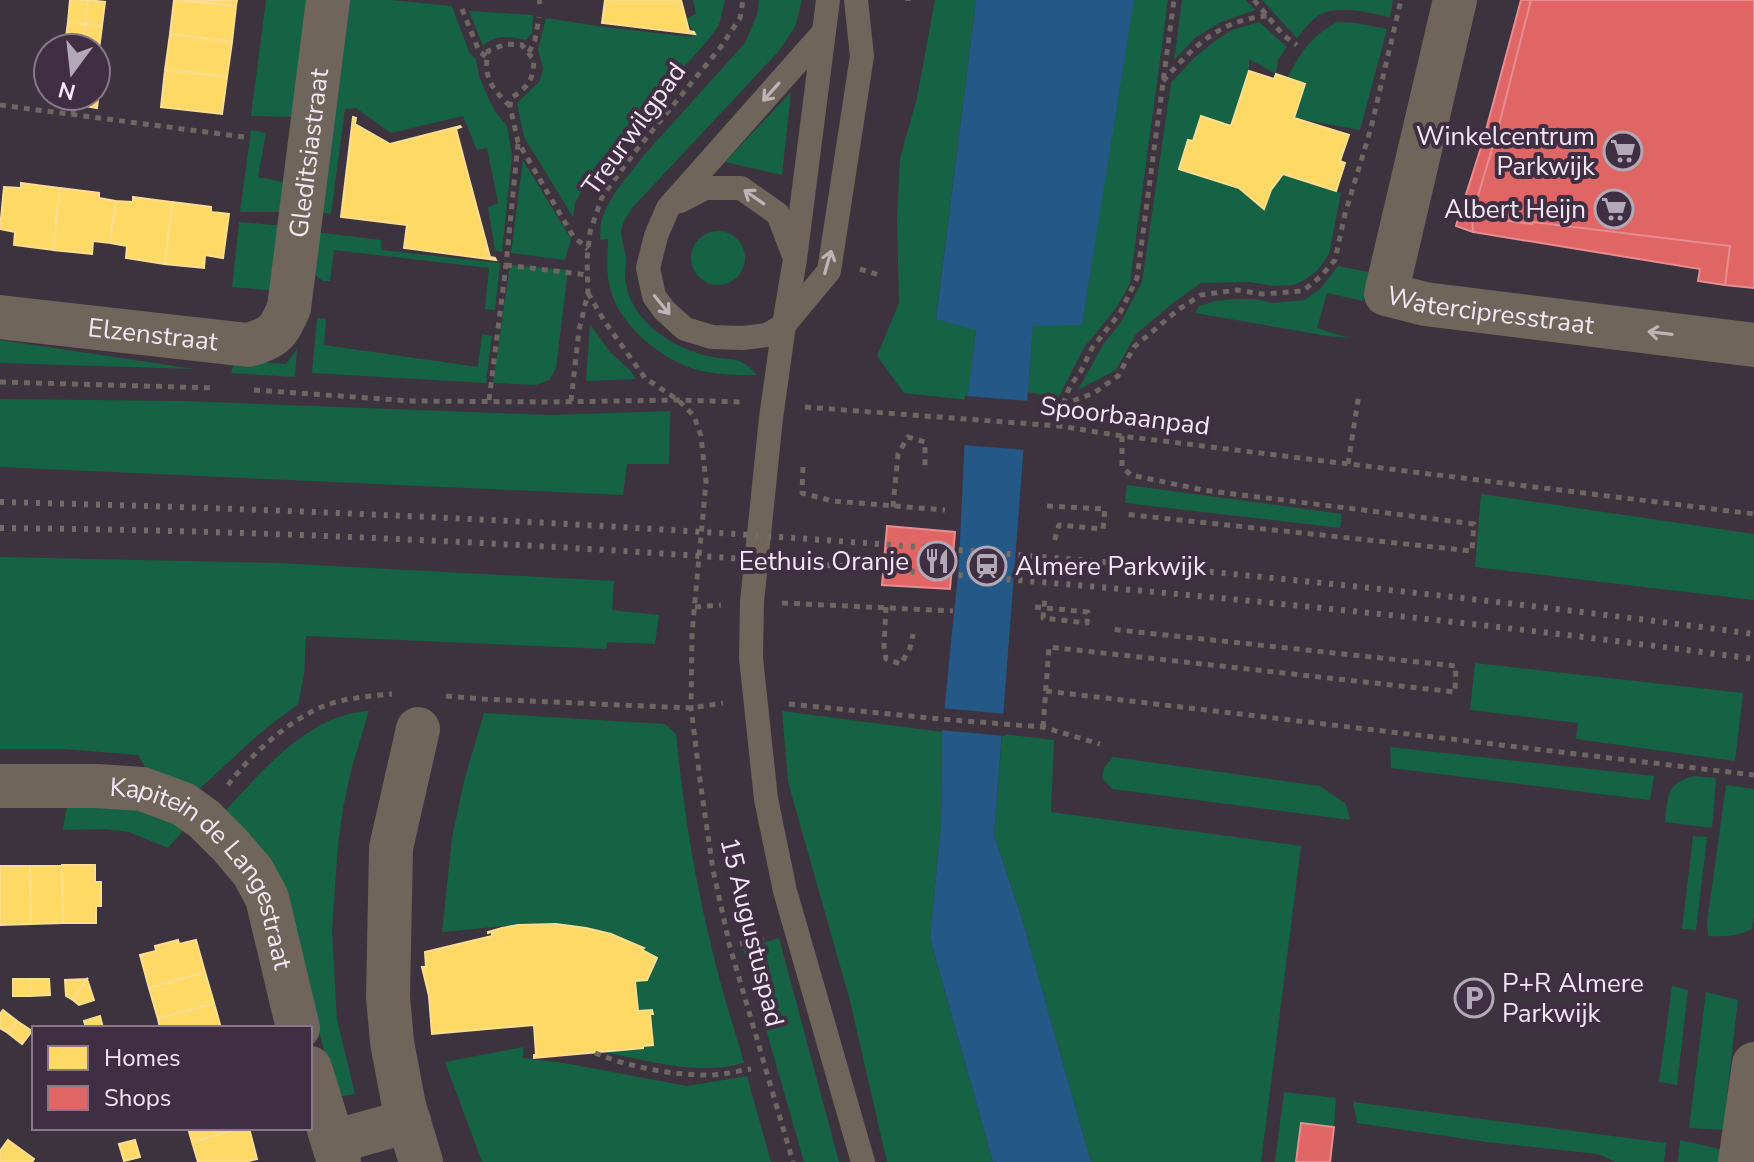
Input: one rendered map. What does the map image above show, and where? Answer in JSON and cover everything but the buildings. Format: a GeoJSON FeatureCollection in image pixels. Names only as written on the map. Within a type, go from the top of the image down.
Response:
{"type":"FeatureCollection","features":[{"type":"Feature","properties":{"kind":"street","name":"Gleditsiastraat"},"geometry":{"type":"LineString","coordinates":[[289,308],[328,0]]}},
{"type":"Feature","properties":{"kind":"street","name":"Watercipresstraat"},"geometry":{"type":"LineString","coordinates":[[1455,0],[1386,294],[1425,304],[1746,344]]}},
{"type":"Feature","properties":{"kind":"street","name":"Elzenstraat"},"geometry":{"type":"LineString","coordinates":[[0,317],[248,345],[269,339],[281,326],[289,308]]}},
{"type":"Feature","properties":{"kind":"street"},"geometry":{"type":"LineString","coordinates":[[418,729],[391,848],[388,997],[402,1093],[421,1162]]}},
{"type":"Feature","properties":{"kind":"street","name":"Kapitein de Langestraat"},"geometry":{"type":"LineString","coordinates":[[0,786],[142,789],[183,804],[204,819],[246,863],[267,898],[298,1026]]}},
{"type":"Feature","properties":{"kind":"street"},"geometry":{"type":"LineString","coordinates":[[1740,1162],[1754,1064]]}},
{"type":"Feature","properties":{"kind":"street"},"geometry":{"type":"LineString","coordinates":[[312,1074],[336,1152],[409,1121]]}},
{"type":"Feature","properties":{"kind":"lane"},"geometry":{"type":"LineString","coordinates":[[828,0],[773,403],[752,602],[751,658],[766,799],[785,891],[863,1162]]}},
{"type":"Feature","properties":{"kind":"lane"},"geometry":{"type":"LineString","coordinates":[[823,33],[668,208],[656,236],[648,268],[654,296],[685,329],[712,337],[767,335],[784,325],[829,271],[862,56],[856,0]]}},
{"type":"Feature","properties":{"kind":"lane"},"geometry":{"type":"LineString","coordinates":[[668,208],[705,188],[741,188],[778,214],[795,259]]}},
{"type":"Feature","properties":{"kind":"path","name":"Treurwilgpad"},"geometry":{"type":"LineString","coordinates":[[571,401],[579,330],[588,293],[590,232],[602,197],[720,48],[740,18],[743,0]]}},
{"type":"Feature","properties":{"kind":"path"},"geometry":{"type":"LineString","coordinates":[[1174,0],[1137,278],[1120,313],[1092,348],[1062,405],[1094,393],[1118,376],[1134,347],[1179,309],[1201,295],[1237,290],[1262,294],[1303,291],[1335,260],[1345,214],[1371,128],[1401,0]]}},
{"type":"Feature","properties":{"kind":"path"},"geometry":{"type":"LineString","coordinates":[[1254,0],[1284,36],[1297,45]]}},
{"type":"Feature","properties":{"kind":"path"},"geometry":{"type":"LineString","coordinates":[[462,9],[479,51],[487,58]]}},
{"type":"Feature","properties":{"kind":"path"},"geometry":{"type":"LineString","coordinates":[[1163,81],[1187,54],[1218,30],[1254,17],[1267,16]]}},
{"type":"Feature","properties":{"kind":"path"},"geometry":{"type":"LineString","coordinates":[[529,52],[535,40],[539,17]]}},
{"type":"Feature","properties":{"kind":"path"},"geometry":{"type":"LineString","coordinates":[[510,106],[491,86],[487,74],[488,51],[506,44],[522,45],[534,60],[533,76],[511,98],[518,142],[573,236],[588,249]]}},
{"type":"Feature","properties":{"kind":"path"},"geometry":{"type":"LineString","coordinates":[[0,105],[244,137]]}},
{"type":"Feature","properties":{"kind":"path"},"geometry":{"type":"LineString","coordinates":[[518,142],[506,265],[588,275]]}},
{"type":"Feature","properties":{"kind":"path","name":"Spoorbaanpad"},"geometry":{"type":"LineString","coordinates":[[506,265],[489,400],[773,403],[1059,426],[1754,514]]}},
{"type":"Feature","properties":{"kind":"path"},"geometry":{"type":"LineString","coordinates":[[588,293],[645,378],[678,400]]}},
{"type":"Feature","properties":{"kind":"path"},"geometry":{"type":"LineString","coordinates":[[1348,464],[1359,394]]}},
{"type":"Feature","properties":{"kind":"path","name":"15 Augustuspad"},"geometry":{"type":"LineString","coordinates":[[678,400],[694,416],[701,436],[706,482],[692,633],[691,708],[708,840],[730,947],[793,1162]]}},
{"type":"Feature","properties":{"kind":"path"},"geometry":{"type":"LineString","coordinates":[[1122,436],[1122,467],[1131,475],[1203,490],[1474,524],[1472,551],[1123,514]]}},
{"type":"Feature","properties":{"kind":"path"},"geometry":{"type":"LineString","coordinates":[[893,507],[898,454],[908,437],[925,442],[923,470]]}},
{"type":"Feature","properties":{"kind":"path"},"geometry":{"type":"LineString","coordinates":[[803,464],[802,493],[833,501],[945,510]]}},
{"type":"Feature","properties":{"kind":"path"},"geometry":{"type":"LineString","coordinates":[[1047,506],[1105,509],[1103,529],[1059,525],[1054,542]]}},
{"type":"Feature","properties":{"kind":"path"},"geometry":{"type":"LineString","coordinates":[[1035,607],[1048,608],[1062,609],[1088,612],[1087,623],[1043,618],[1044,608],[1045,597]]}},
{"type":"Feature","properties":{"kind":"path"},"geometry":{"type":"LineString","coordinates":[[695,607],[752,602],[953,611]]}},
{"type":"Feature","properties":{"kind":"path"},"geometry":{"type":"LineString","coordinates":[[886,607],[886,659],[901,664],[910,648],[913,634]]}},
{"type":"Feature","properties":{"kind":"path"},"geometry":{"type":"LineString","coordinates":[[1043,727],[1049,647],[1455,692],[1456,666],[1109,629]]}},
{"type":"Feature","properties":{"kind":"path"},"geometry":{"type":"LineString","coordinates":[[1046,691],[1754,775]]}},
{"type":"Feature","properties":{"kind":"path"},"geometry":{"type":"LineString","coordinates":[[691,708],[725,703],[778,703],[1043,727],[1100,744]]}},
{"type":"Feature","properties":{"kind":"path"},"geometry":{"type":"LineString","coordinates":[[740,944],[764,939]]}},
{"type":"Feature","properties":{"kind":"path"},"geometry":{"type":"LineString","coordinates":[[595,1053],[618,1062],[691,1075],[751,1069]]}},
{"type":"Feature","properties":{"kind":"green space"},"geometry":{"type":"Polygon","coordinates":[[[266,0],[312,0],[297,117],[251,116],[266,0]]]}},
{"type":"Feature","properties":{"kind":"green space"},"geometry":{"type":"Polygon","coordinates":[[[344,0],[392,0],[452,6],[469,52],[476,59],[486,93],[507,126],[512,155],[502,252],[495,250],[488,207],[498,203],[487,148],[477,150],[463,116],[391,133],[356,108],[345,109],[331,214],[318,212],[344,0]]]}},
{"type":"Feature","properties":{"kind":"green space"},"geometry":{"type":"Polygon","coordinates":[[[693,0],[725,0],[719,25],[596,165],[575,203],[573,217],[524,137],[517,103],[540,81],[543,68],[538,50],[546,18],[692,37],[694,32],[686,19],[696,14],[693,0]]]}},
{"type":"Feature","properties":{"kind":"green space"},"geometry":{"type":"Polygon","coordinates":[[[759,0],[802,0],[795,27],[778,52],[633,207],[622,228],[628,293],[644,320],[683,348],[742,362],[757,375],[718,374],[680,364],[653,347],[629,325],[613,298],[607,267],[608,239],[600,240],[601,221],[616,191],[645,154],[745,43],[757,15],[759,0]]]}},
{"type":"Feature","properties":{"kind":"green space"},"geometry":{"type":"Polygon","coordinates":[[[935,0],[976,0],[936,318],[976,329],[968,400],[904,393],[877,356],[899,303],[897,218],[900,158],[917,98],[935,0]]]}},
{"type":"Feature","properties":{"kind":"green space"},"geometry":{"type":"Polygon","coordinates":[[[1133,0],[1168,0],[1130,283],[1118,305],[1085,346],[1058,398],[1028,392],[1033,325],[1082,324],[1133,0]]]}},
{"type":"Feature","properties":{"kind":"green space"},"geometry":{"type":"Polygon","coordinates":[[[1182,0],[1246,0],[1255,10],[1221,22],[1196,37],[1174,60],[1182,0]]]}},
{"type":"Feature","properties":{"kind":"green space"},"geometry":{"type":"Polygon","coordinates":[[[1262,0],[1393,0],[1390,17],[1354,10],[1327,12],[1316,17],[1297,38],[1262,0]]]}},
{"type":"Feature","properties":{"kind":"green space"},"geometry":{"type":"Polygon","coordinates":[[[469,11],[533,15],[532,33],[526,40],[498,38],[483,46],[469,11]]]}},
{"type":"Feature","properties":{"kind":"green space"},"geometry":{"type":"Polygon","coordinates":[[[1259,22],[1287,47],[1278,60],[1276,74],[1249,59],[1249,71],[1231,126],[1201,116],[1179,168],[1239,188],[1264,208],[1271,190],[1283,174],[1341,193],[1329,254],[1318,270],[1294,285],[1201,283],[1136,334],[1116,370],[1078,390],[1142,282],[1171,83],[1215,41],[1232,30],[1259,22]]]}},
{"type":"Feature","properties":{"kind":"green space"},"geometry":{"type":"Polygon","coordinates":[[[1337,22],[1387,29],[1360,130],[1294,118],[1305,84],[1287,78],[1307,46],[1337,22]]]}},
{"type":"Feature","properties":{"kind":"green space"},"geometry":{"type":"Polygon","coordinates":[[[791,92],[782,175],[725,162],[791,92]]]}},
{"type":"Feature","properties":{"kind":"green space"},"geometry":{"type":"Polygon","coordinates":[[[251,130],[266,133],[258,177],[288,183],[285,212],[240,212],[251,130]]]}},
{"type":"Feature","properties":{"kind":"green space"},"geometry":{"type":"Polygon","coordinates":[[[523,160],[571,239],[565,260],[511,253],[523,160]]]}},
{"type":"Feature","properties":{"kind":"green space"},"geometry":{"type":"Polygon","coordinates":[[[239,222],[284,226],[278,291],[232,287],[239,222]]]}},
{"type":"Feature","properties":{"kind":"green space"},"geometry":{"type":"Polygon","coordinates":[[[718,231],[737,239],[745,258],[737,277],[718,285],[699,277],[691,258],[699,239],[718,231]]]}},
{"type":"Feature","properties":{"kind":"green space"},"geometry":{"type":"Polygon","coordinates":[[[315,232],[381,240],[381,250],[500,263],[495,310],[485,309],[489,268],[334,250],[330,281],[323,281],[314,274],[315,232]]]}},
{"type":"Feature","properties":{"kind":"green space"},"geometry":{"type":"Polygon","coordinates":[[[510,265],[568,270],[556,368],[549,380],[536,385],[493,383],[510,265]]]}},
{"type":"Feature","properties":{"kind":"green space"},"geometry":{"type":"Polygon","coordinates":[[[1338,266],[1374,273],[1363,301],[1327,293],[1317,328],[1349,338],[1195,313],[1199,306],[1216,301],[1255,299],[1273,303],[1304,300],[1320,289],[1338,266]]]}},
{"type":"Feature","properties":{"kind":"green space"},"geometry":{"type":"Polygon","coordinates":[[[317,318],[326,319],[324,345],[478,367],[482,334],[492,336],[486,383],[312,373],[317,318]]]}},
{"type":"Feature","properties":{"kind":"green space"},"geometry":{"type":"Polygon","coordinates":[[[590,324],[610,352],[636,379],[586,381],[590,324]]]}},
{"type":"Feature","properties":{"kind":"green space"},"geometry":{"type":"Polygon","coordinates":[[[0,340],[195,369],[0,363],[0,340]]]}},
{"type":"Feature","properties":{"kind":"green space"},"geometry":{"type":"Polygon","coordinates":[[[297,349],[295,377],[231,373],[235,360],[286,364],[297,349]]]}},
{"type":"Feature","properties":{"kind":"green space"},"geometry":{"type":"Polygon","coordinates":[[[0,399],[184,401],[550,415],[670,411],[669,464],[627,464],[623,495],[0,467],[0,399]]]}},
{"type":"Feature","properties":{"kind":"green space"},"geometry":{"type":"Polygon","coordinates":[[[1127,485],[1342,514],[1340,528],[1125,503],[1127,485]]]}},
{"type":"Feature","properties":{"kind":"green space"},"geometry":{"type":"Polygon","coordinates":[[[1481,494],[1754,534],[1754,600],[1475,567],[1481,494]]]}},
{"type":"Feature","properties":{"kind":"green space"},"geometry":{"type":"Polygon","coordinates":[[[0,557],[278,563],[614,581],[612,610],[659,615],[655,644],[607,642],[606,649],[306,636],[304,676],[298,704],[260,733],[194,794],[150,775],[138,755],[64,749],[0,749],[0,557]]]}},
{"type":"Feature","properties":{"kind":"green space"},"geometry":{"type":"Polygon","coordinates":[[[1475,663],[1743,693],[1735,761],[1576,739],[1578,723],[1470,710],[1475,663]]]}},
{"type":"Feature","properties":{"kind":"green space"},"geometry":{"type":"Polygon","coordinates":[[[369,711],[352,767],[338,844],[332,930],[337,1020],[355,1094],[337,1097],[276,876],[261,864],[252,836],[223,813],[270,764],[306,734],[326,722],[369,711]]]}},
{"type":"Feature","properties":{"kind":"green space"},"geometry":{"type":"Polygon","coordinates":[[[782,711],[942,732],[941,825],[930,938],[993,1162],[887,1162],[850,1001],[788,782],[782,711]]]}},
{"type":"Feature","properties":{"kind":"green space"},"geometry":{"type":"Polygon","coordinates":[[[484,713],[665,724],[676,734],[699,893],[718,975],[744,1063],[692,1068],[604,1052],[653,1045],[652,1010],[638,1011],[635,981],[647,980],[657,958],[624,940],[591,929],[549,924],[442,932],[452,838],[464,781],[484,713]]]}},
{"type":"Feature","properties":{"kind":"green space"},"geometry":{"type":"Polygon","coordinates":[[[1002,734],[1054,740],[1051,812],[1301,846],[1261,1162],[1091,1162],[1022,919],[994,835],[1002,734]]]}},
{"type":"Feature","properties":{"kind":"green space"},"geometry":{"type":"Polygon","coordinates":[[[1390,747],[1654,776],[1650,800],[1391,768],[1390,747]]]}},
{"type":"Feature","properties":{"kind":"green space"},"geometry":{"type":"Polygon","coordinates":[[[1113,757],[1320,786],[1346,804],[1350,820],[1112,789],[1102,778],[1104,768],[1113,757]]]}},
{"type":"Feature","properties":{"kind":"green space"},"geometry":{"type":"Polygon","coordinates":[[[1695,776],[1716,778],[1712,828],[1665,822],[1670,792],[1678,782],[1695,776]]]}},
{"type":"Feature","properties":{"kind":"green space"},"geometry":{"type":"Polygon","coordinates":[[[1726,785],[1754,789],[1754,915],[1752,929],[1731,936],[1708,936],[1707,923],[1726,785]]]}},
{"type":"Feature","properties":{"kind":"green space"},"geometry":{"type":"Polygon","coordinates":[[[75,799],[122,802],[186,827],[168,848],[129,832],[63,830],[66,810],[75,799]]]}},
{"type":"Feature","properties":{"kind":"green space"},"geometry":{"type":"Polygon","coordinates":[[[1693,836],[1707,837],[1696,930],[1682,929],[1693,836]]]}},
{"type":"Feature","properties":{"kind":"green space"},"geometry":{"type":"Polygon","coordinates":[[[779,938],[839,1162],[804,1162],[743,949],[779,938]]]}},
{"type":"Feature","properties":{"kind":"green space"},"geometry":{"type":"Polygon","coordinates":[[[1672,986],[1688,990],[1677,1085],[1659,1082],[1672,986]]]}},
{"type":"Feature","properties":{"kind":"green space"},"geometry":{"type":"Polygon","coordinates":[[[1706,992],[1738,1000],[1723,1130],[1689,1128],[1706,992]]]}},
{"type":"Feature","properties":{"kind":"green space"},"geometry":{"type":"Polygon","coordinates":[[[523,1047],[523,1058],[687,1086],[747,1076],[771,1162],[482,1162],[445,1062],[523,1047]]]}},
{"type":"Feature","properties":{"kind":"green space"},"geometry":{"type":"Polygon","coordinates":[[[1284,1092],[1336,1098],[1334,1127],[1301,1123],[1296,1162],[1275,1162],[1284,1092]]]}},
{"type":"Feature","properties":{"kind":"green space"},"geometry":{"type":"Polygon","coordinates":[[[1353,1102],[1666,1143],[1664,1162],[1616,1162],[1598,1154],[1357,1123],[1353,1102]]]}},
{"type":"Feature","properties":{"kind":"green space"},"geometry":{"type":"Polygon","coordinates":[[[1680,1140],[1724,1150],[1723,1162],[1678,1162],[1680,1140]]]}},
{"type":"Feature","properties":{"kind":"water"},"geometry":{"type":"Polygon","coordinates":[[[976,0],[1134,0],[1082,325],[1033,326],[994,835],[1022,919],[1091,1162],[993,1162],[930,938],[941,825],[942,732],[959,563],[966,410],[976,330],[936,319],[976,0]]]}},
{"type":"Feature","properties":{"kind":"pier"},"geometry":{"type":"Polygon","coordinates":[[[965,396],[1030,401],[1027,450],[961,445],[965,396]]]}},
{"type":"Feature","properties":{"kind":"pier"},"geometry":{"type":"Polygon","coordinates":[[[941,708],[1007,714],[1005,736],[939,730],[941,708]]]}},
{"type":"Feature","properties":{"kind":"railway"},"geometry":{"type":"LineString","coordinates":[[0,502],[440,518],[879,544],[1317,582],[1754,634]]}},
{"type":"Feature","properties":{"kind":"railway"},"geometry":{"type":"LineString","coordinates":[[0,528],[368,538],[613,550],[858,567],[1368,613],[1754,659]]}},
{"type":"Feature","properties":{"kind":"place","name":"Winkelcentrum Parkwijk"},"geometry":{"type":"Point","coordinates":[1623,151]}},
{"type":"Feature","properties":{"kind":"place","name":"Albert Heijn"},"geometry":{"type":"Point","coordinates":[1614,209]}},
{"type":"Feature","properties":{"kind":"place","name":"Eethuis Oranje"},"geometry":{"type":"Point","coordinates":[937,561]}},
{"type":"Feature","properties":{"kind":"place","name":"Almere Parkwijk"},"geometry":{"type":"Point","coordinates":[987,566]}},
{"type":"Feature","properties":{"kind":"place","name":"P+R Almere Parkwijk"},"geometry":{"type":"Point","coordinates":[1474,998]}}]}
